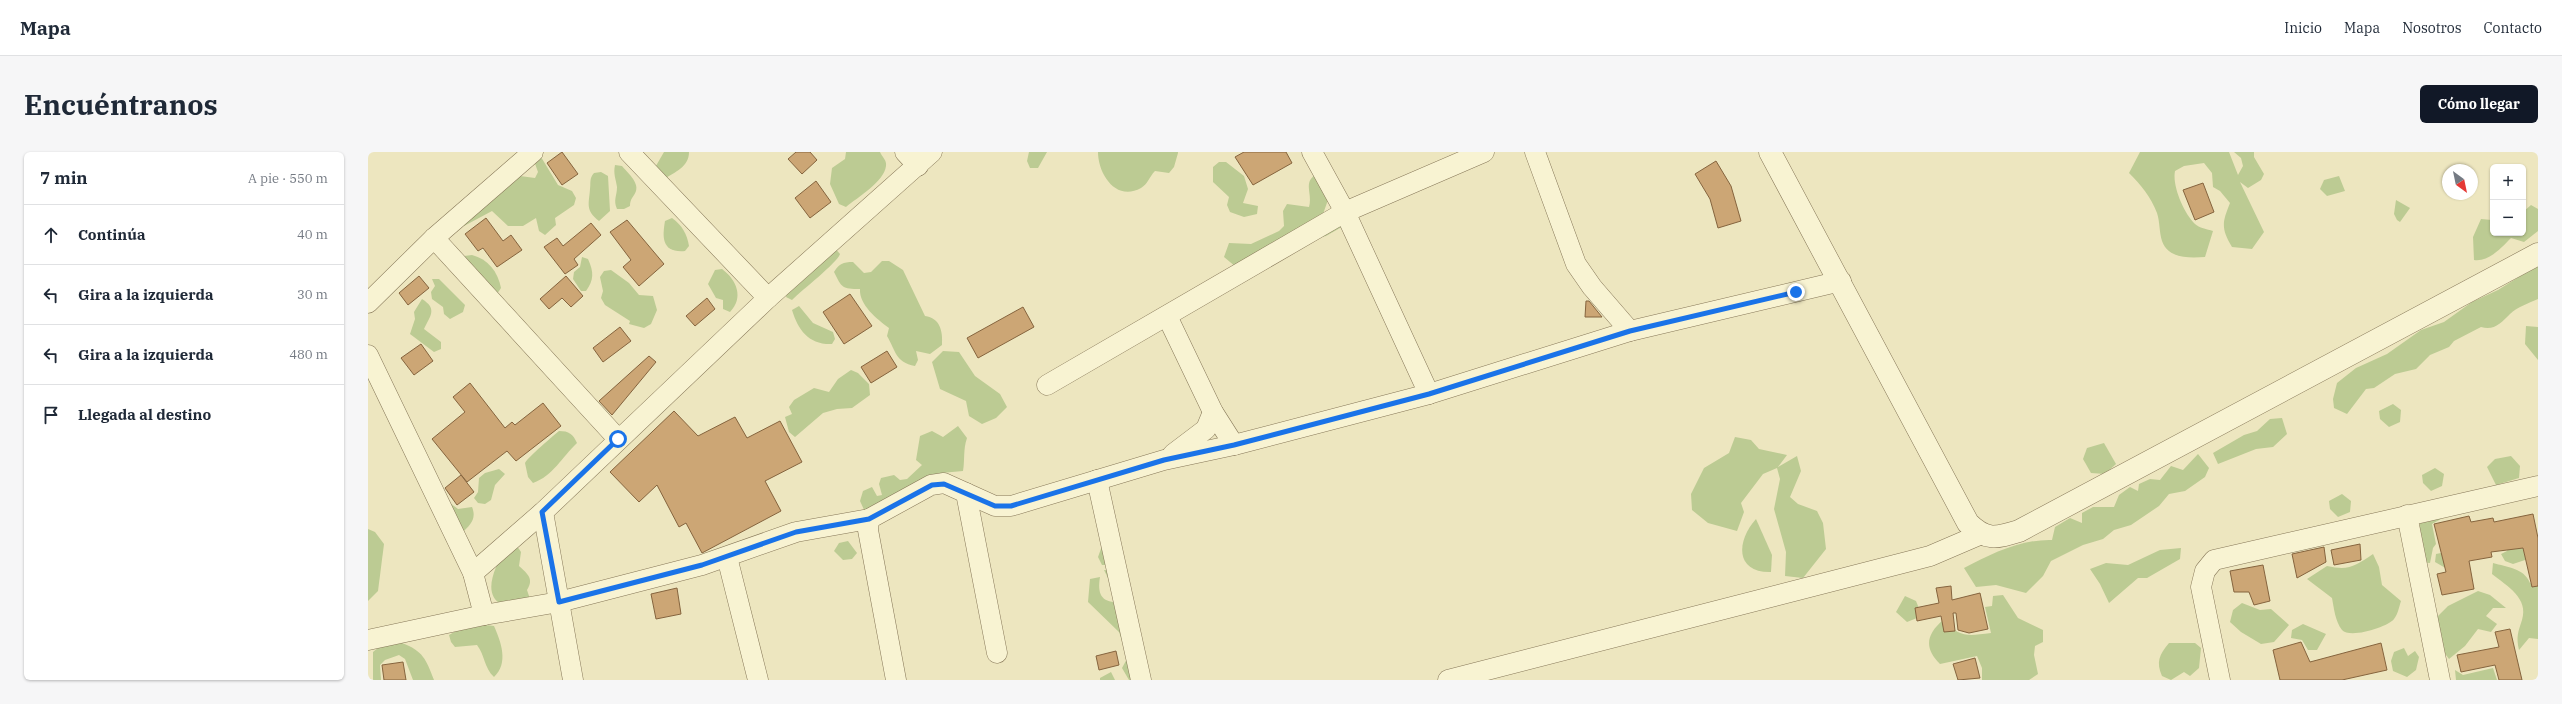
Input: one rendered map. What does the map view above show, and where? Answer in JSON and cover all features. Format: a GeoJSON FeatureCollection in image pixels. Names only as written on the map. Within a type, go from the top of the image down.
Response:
{"type":"FeatureCollection","features":[{"type":"Feature","properties":{"kind":"street"},"geometry":{"type":"LineString","coordinates":[[368,303],[434,238],[533,152]]}},
{"type":"Feature","properties":{"kind":"street"},"geometry":{"type":"LineString","coordinates":[[629,152],[768,298]]}},
{"type":"Feature","properties":{"kind":"street"},"geometry":{"type":"LineString","coordinates":[[473,573],[542,512],[768,298],[911,159],[932,152]]}},
{"type":"Feature","properties":{"kind":"street"},"geometry":{"type":"LineString","coordinates":[[1312,152],[1345,212],[1429,394]]}},
{"type":"Feature","properties":{"kind":"street"},"geometry":{"type":"LineString","coordinates":[[1047,385],[1345,212],[1484,152]]}},
{"type":"Feature","properties":{"kind":"street"},"geometry":{"type":"LineString","coordinates":[[1535,152],[1576,264],[1592,288],[1630,331]]}},
{"type":"Feature","properties":{"kind":"street"},"geometry":{"type":"LineString","coordinates":[[1770,152],[1841,281],[1968,523],[1979,534]]}},
{"type":"Feature","properties":{"kind":"street"},"geometry":{"type":"LineString","coordinates":[[434,238],[618,439]]}},
{"type":"Feature","properties":{"kind":"street"},"geometry":{"type":"LineString","coordinates":[[1448,680],[1930,556],[1979,534],[2000,537],[2019,531],[2538,254]]}},
{"type":"Feature","properties":{"kind":"street"},"geometry":{"type":"LineString","coordinates":[[368,640],[484,615],[559,602],[702,565],[796,532],[869,519],[932,485],[944,484],[995,506],[1011,506],[1164,460],[1234,445],[1429,394],[1630,331],[1841,281]]}},
{"type":"Feature","properties":{"kind":"street"},"geometry":{"type":"LineString","coordinates":[[1167,316],[1213,412],[1234,445]]}},
{"type":"Feature","properties":{"kind":"street"},"geometry":{"type":"LineString","coordinates":[[368,355],[473,573],[484,615]]}},
{"type":"Feature","properties":{"kind":"street"},"geometry":{"type":"LineString","coordinates":[[1164,460],[1206,429],[1213,412]]}},
{"type":"Feature","properties":{"kind":"street"},"geometry":{"type":"LineString","coordinates":[[1097,480],[1141,680]]}},
{"type":"Feature","properties":{"kind":"street"},"geometry":{"type":"LineString","coordinates":[[2220,680],[2201,587],[2205,571],[2214,560],[2538,486]]}},
{"type":"Feature","properties":{"kind":"street"},"geometry":{"type":"LineString","coordinates":[[966,493],[997,653]]}},
{"type":"Feature","properties":{"kind":"street"},"geometry":{"type":"LineString","coordinates":[[542,512],[573,680]]}},
{"type":"Feature","properties":{"kind":"street"},"geometry":{"type":"LineString","coordinates":[[2407,515],[2440,680]]}},
{"type":"Feature","properties":{"kind":"street"},"geometry":{"type":"LineString","coordinates":[[869,519],[868,530],[896,680]]}},
{"type":"Feature","properties":{"kind":"street"},"geometry":{"type":"LineString","coordinates":[[727,556],[758,680]]}},
{"type":"Feature","properties":{"kind":"green space"},"geometry":{"type":"Polygon","coordinates":[[[664,152],[689,152],[687,162],[677,171],[664,179],[653,171],[664,152]]]}},
{"type":"Feature","properties":{"kind":"green space"},"geometry":{"type":"Polygon","coordinates":[[[846,152],[880,152],[885,160],[886,166],[881,178],[846,207],[839,204],[830,184],[832,168],[845,159],[846,152]]]}},
{"type":"Feature","properties":{"kind":"green space"},"geometry":{"type":"Polygon","coordinates":[[[1029,152],[1047,152],[1038,168],[1030,168],[1027,161],[1029,152]]]}},
{"type":"Feature","properties":{"kind":"green space"},"geometry":{"type":"Polygon","coordinates":[[[1098,152],[1178,153],[1174,167],[1169,173],[1155,171],[1141,188],[1132,191],[1124,191],[1116,189],[1105,177],[1101,169],[1098,152]]]}},
{"type":"Feature","properties":{"kind":"green space"},"geometry":{"type":"Polygon","coordinates":[[[2140,152],[2229,152],[2238,175],[2243,166],[2241,158],[2234,152],[2254,152],[2254,157],[2264,174],[2261,180],[2248,188],[2240,182],[2264,232],[2252,249],[2232,247],[2224,230],[2225,216],[2230,203],[2220,191],[2213,187],[2212,173],[2204,163],[2184,166],[2175,171],[2175,184],[2183,206],[2195,224],[2213,231],[2205,257],[2180,256],[2169,251],[2162,241],[2155,207],[2149,196],[2129,173],[2140,152]]]}},
{"type":"Feature","properties":{"kind":"green space"},"geometry":{"type":"Polygon","coordinates":[[[541,157],[558,185],[572,191],[576,198],[574,205],[555,218],[556,225],[545,235],[539,231],[536,218],[523,226],[508,226],[492,211],[464,226],[459,221],[520,176],[535,178],[538,172],[533,158],[541,157]]]}},
{"type":"Feature","properties":{"kind":"green space"},"geometry":{"type":"Polygon","coordinates":[[[1219,162],[1226,162],[1244,176],[1248,189],[1243,203],[1258,206],[1257,214],[1244,217],[1230,212],[1227,205],[1229,197],[1213,182],[1213,167],[1219,162]]]}},
{"type":"Feature","properties":{"kind":"green space"},"geometry":{"type":"Polygon","coordinates":[[[615,165],[622,166],[636,184],[636,191],[631,199],[630,206],[624,209],[617,209],[616,206],[615,200],[617,187],[614,174],[615,165]]]}},
{"type":"Feature","properties":{"kind":"green space"},"geometry":{"type":"Polygon","coordinates":[[[601,172],[608,176],[610,211],[599,221],[590,210],[589,203],[591,177],[594,173],[601,172]]]}},
{"type":"Feature","properties":{"kind":"green space"},"geometry":{"type":"Polygon","coordinates":[[[1317,174],[1328,200],[1323,214],[1347,224],[1326,236],[1312,239],[1236,267],[1224,257],[1229,243],[1251,244],[1279,231],[1284,226],[1283,211],[1287,204],[1309,207],[1309,184],[1313,177],[1317,174]]]}},
{"type":"Feature","properties":{"kind":"green space"},"geometry":{"type":"Polygon","coordinates":[[[2339,176],[2345,191],[2327,196],[2320,189],[2324,180],[2339,176]]]}},
{"type":"Feature","properties":{"kind":"green space"},"geometry":{"type":"Polygon","coordinates":[[[2396,200],[2410,208],[2400,222],[2394,214],[2396,200]]]}},
{"type":"Feature","properties":{"kind":"green space"},"geometry":{"type":"Polygon","coordinates":[[[2531,205],[2538,209],[2538,231],[2524,242],[2511,238],[2490,257],[2474,260],[2473,237],[2481,219],[2490,220],[2490,236],[2526,236],[2526,209],[2531,205]]]}},
{"type":"Feature","properties":{"kind":"green space"},"geometry":{"type":"Polygon","coordinates":[[[672,218],[684,230],[689,246],[685,251],[672,250],[665,243],[665,221],[672,218]]]}},
{"type":"Feature","properties":{"kind":"green space"},"geometry":{"type":"Polygon","coordinates":[[[833,246],[840,254],[833,264],[792,300],[786,297],[788,289],[833,246]]]}},
{"type":"Feature","properties":{"kind":"green space"},"geometry":{"type":"Polygon","coordinates":[[[472,255],[483,260],[495,272],[501,288],[497,294],[464,256],[472,255]]]}},
{"type":"Feature","properties":{"kind":"green space"},"geometry":{"type":"Polygon","coordinates":[[[582,257],[588,259],[592,272],[591,283],[586,291],[581,291],[573,279],[574,272],[580,267],[582,257]]]}},
{"type":"Feature","properties":{"kind":"green space"},"geometry":{"type":"Polygon","coordinates":[[[882,261],[889,261],[903,270],[925,316],[934,319],[940,326],[942,345],[930,354],[916,351],[918,360],[915,366],[903,362],[897,355],[887,336],[889,328],[874,316],[862,301],[860,289],[846,288],[841,284],[834,272],[842,264],[853,262],[864,273],[871,272],[882,261]]]}},
{"type":"Feature","properties":{"kind":"green space"},"geometry":{"type":"Polygon","coordinates":[[[2538,265],[2538,299],[2516,309],[2494,327],[2481,327],[2454,341],[2449,347],[2430,355],[2416,369],[2395,374],[2374,388],[2366,389],[2347,414],[2334,408],[2333,399],[2337,383],[2356,368],[2387,354],[2421,330],[2444,322],[2472,302],[2498,290],[2538,265]]]}},
{"type":"Feature","properties":{"kind":"green space"},"geometry":{"type":"Polygon","coordinates":[[[722,269],[732,278],[737,289],[737,301],[730,312],[723,309],[723,300],[716,298],[708,284],[715,270],[722,269]]]}},
{"type":"Feature","properties":{"kind":"green space"},"geometry":{"type":"Polygon","coordinates":[[[611,270],[629,283],[639,295],[653,296],[657,310],[651,324],[644,328],[629,324],[630,321],[605,305],[601,298],[603,291],[600,277],[604,271],[611,270]]]}},
{"type":"Feature","properties":{"kind":"green space"},"geometry":{"type":"Polygon","coordinates":[[[432,279],[439,279],[465,305],[463,312],[450,319],[444,314],[443,307],[432,299],[431,292],[435,286],[432,279]]]}},
{"type":"Feature","properties":{"kind":"green space"},"geometry":{"type":"Polygon","coordinates":[[[422,299],[430,306],[431,309],[430,316],[424,329],[441,342],[441,349],[434,352],[410,334],[415,319],[414,312],[422,299]]]}},
{"type":"Feature","properties":{"kind":"green space"},"geometry":{"type":"Polygon","coordinates":[[[799,306],[813,323],[833,332],[835,339],[832,344],[817,342],[801,330],[792,310],[799,306]]]}},
{"type":"Feature","properties":{"kind":"green space"},"geometry":{"type":"Polygon","coordinates":[[[2526,326],[2538,327],[2538,360],[2525,344],[2526,326]]]}},
{"type":"Feature","properties":{"kind":"green space"},"geometry":{"type":"Polygon","coordinates":[[[943,351],[959,352],[975,376],[1000,394],[1007,407],[996,418],[982,424],[969,416],[966,401],[940,389],[932,362],[943,351]]]}},
{"type":"Feature","properties":{"kind":"green space"},"geometry":{"type":"Polygon","coordinates":[[[851,370],[858,373],[869,384],[870,395],[852,408],[837,409],[823,413],[795,437],[789,432],[785,417],[792,414],[789,407],[794,400],[814,388],[829,392],[838,379],[851,370]]]}},
{"type":"Feature","properties":{"kind":"green space"},"geometry":{"type":"Polygon","coordinates":[[[2393,404],[2401,410],[2400,422],[2389,427],[2380,419],[2379,411],[2393,404]]]}},
{"type":"Feature","properties":{"kind":"green space"},"geometry":{"type":"Polygon","coordinates":[[[2282,418],[2287,434],[2273,447],[2256,449],[2218,464],[2213,453],[2244,435],[2257,431],[2270,419],[2282,418]]]}},
{"type":"Feature","properties":{"kind":"green space"},"geometry":{"type":"Polygon","coordinates":[[[958,426],[967,438],[963,471],[941,473],[866,514],[860,501],[863,491],[872,487],[877,496],[882,495],[879,484],[881,478],[894,475],[900,480],[907,479],[922,465],[916,460],[920,436],[932,431],[943,437],[958,426]]]}},
{"type":"Feature","properties":{"kind":"green space"},"geometry":{"type":"Polygon","coordinates":[[[559,431],[570,434],[574,437],[577,443],[552,471],[540,480],[533,483],[528,477],[525,463],[559,431]]]}},
{"type":"Feature","properties":{"kind":"green space"},"geometry":{"type":"Polygon","coordinates":[[[1735,437],[1751,440],[1759,449],[1787,455],[1778,467],[1797,456],[1801,471],[1790,497],[1798,504],[1817,511],[1823,523],[1826,549],[1803,578],[1785,576],[1786,552],[1774,509],[1780,479],[1777,468],[1763,474],[1741,503],[1744,512],[1737,531],[1708,523],[1692,510],[1691,494],[1704,468],[1729,453],[1735,437]]]}},
{"type":"Feature","properties":{"kind":"green space"},"geometry":{"type":"Polygon","coordinates":[[[2104,443],[2116,464],[2105,474],[2091,473],[2083,459],[2087,448],[2104,443]]]}},
{"type":"Feature","properties":{"kind":"green space"},"geometry":{"type":"Polygon","coordinates":[[[2198,454],[2209,468],[2205,477],[2185,491],[2169,494],[2159,506],[2131,525],[2114,530],[2103,539],[2083,545],[2051,561],[2043,576],[2026,593],[1996,585],[1976,587],[1964,568],[2006,548],[2040,540],[2052,540],[2055,527],[2070,518],[2082,523],[2082,513],[2093,507],[2114,507],[2119,495],[2130,487],[2138,491],[2139,484],[2150,479],[2160,480],[2171,466],[2183,470],[2198,454]]]}},
{"type":"Feature","properties":{"kind":"green space"},"geometry":{"type":"Polygon","coordinates":[[[2511,456],[2520,466],[2519,478],[2496,485],[2487,467],[2495,459],[2511,456]]]}},
{"type":"Feature","properties":{"kind":"green space"},"geometry":{"type":"Polygon","coordinates":[[[2435,468],[2444,474],[2442,486],[2431,491],[2423,483],[2422,475],[2435,468]]]}},
{"type":"Feature","properties":{"kind":"green space"},"geometry":{"type":"Polygon","coordinates":[[[499,469],[505,474],[495,485],[491,500],[485,504],[478,503],[474,498],[478,492],[479,478],[485,473],[499,469]]]}},
{"type":"Feature","properties":{"kind":"green space"},"geometry":{"type":"Polygon","coordinates":[[[2342,494],[2351,501],[2350,512],[2338,517],[2330,509],[2329,501],[2342,494]]]}},
{"type":"Feature","properties":{"kind":"green space"},"geometry":{"type":"Polygon","coordinates":[[[446,500],[458,509],[472,507],[474,515],[472,522],[462,533],[446,500]]]}},
{"type":"Feature","properties":{"kind":"green space"},"geometry":{"type":"Polygon","coordinates":[[[2424,516],[2441,519],[2432,524],[2436,544],[2433,548],[2430,563],[2418,562],[2418,528],[2424,516]]]}},
{"type":"Feature","properties":{"kind":"green space"},"geometry":{"type":"Polygon","coordinates":[[[1756,519],[1772,555],[1771,572],[1759,571],[1751,567],[1745,561],[1742,554],[1742,546],[1745,537],[1749,528],[1756,519]]]}},
{"type":"Feature","properties":{"kind":"green space"},"geometry":{"type":"Polygon","coordinates":[[[368,529],[375,532],[384,544],[378,591],[368,601],[368,529]]]}},
{"type":"Feature","properties":{"kind":"green space"},"geometry":{"type":"Polygon","coordinates":[[[848,541],[857,553],[852,559],[843,560],[834,551],[839,543],[848,541]]]}},
{"type":"Feature","properties":{"kind":"green space"},"geometry":{"type":"Polygon","coordinates":[[[2520,543],[2528,553],[2525,560],[2513,564],[2505,561],[2501,554],[2507,551],[2509,545],[2520,543]]]}},
{"type":"Feature","properties":{"kind":"green space"},"geometry":{"type":"Polygon","coordinates":[[[517,546],[521,552],[519,566],[527,574],[530,580],[527,590],[530,599],[502,605],[492,594],[492,579],[504,550],[517,546]]]}},
{"type":"Feature","properties":{"kind":"green space"},"geometry":{"type":"Polygon","coordinates":[[[1102,546],[1109,565],[1102,565],[1098,557],[1102,546]]]}},
{"type":"Feature","properties":{"kind":"green space"},"geometry":{"type":"Polygon","coordinates":[[[2181,548],[2180,559],[2147,578],[2138,578],[2109,603],[2100,584],[2090,569],[2106,563],[2128,565],[2160,550],[2181,548]]]}},
{"type":"Feature","properties":{"kind":"green space"},"geometry":{"type":"Polygon","coordinates":[[[2446,552],[2449,570],[2435,562],[2436,554],[2446,552]]]}},
{"type":"Feature","properties":{"kind":"green space"},"geometry":{"type":"Polygon","coordinates":[[[2373,554],[2379,567],[2382,585],[2401,601],[2398,610],[2394,619],[2377,628],[2360,633],[2346,632],[2342,630],[2338,623],[2332,598],[2307,579],[2327,566],[2346,568],[2361,562],[2373,554]]]}},
{"type":"Feature","properties":{"kind":"green space"},"geometry":{"type":"Polygon","coordinates":[[[2493,563],[2519,571],[2524,574],[2530,583],[2538,585],[2538,639],[2529,638],[2519,650],[2518,638],[2523,612],[2522,605],[2520,599],[2515,593],[2492,574],[2493,563]]]}},
{"type":"Feature","properties":{"kind":"green space"},"geometry":{"type":"Polygon","coordinates":[[[1104,570],[1121,571],[1149,680],[1129,680],[1122,668],[1128,657],[1119,632],[1088,602],[1090,579],[1100,577],[1099,589],[1102,597],[1109,601],[1120,602],[1104,570]]]}},
{"type":"Feature","properties":{"kind":"green space"},"geometry":{"type":"Polygon","coordinates":[[[2478,591],[2490,595],[2506,608],[2493,608],[2486,616],[2497,624],[2491,632],[2478,629],[2465,646],[2449,659],[2443,651],[2437,617],[2448,606],[2478,591]]]}},
{"type":"Feature","properties":{"kind":"green space"},"geometry":{"type":"Polygon","coordinates":[[[2003,595],[2018,618],[2043,630],[2043,642],[2035,646],[2034,655],[2038,674],[2029,680],[1982,680],[1982,668],[1977,656],[1940,664],[1929,647],[1930,636],[1937,626],[1943,620],[1960,633],[1976,635],[1991,633],[1985,607],[1992,606],[1993,596],[2003,595]]]}},
{"type":"Feature","properties":{"kind":"green space"},"geometry":{"type":"Polygon","coordinates":[[[1905,596],[1916,601],[1920,611],[1917,618],[1907,622],[1896,612],[1905,596]]]}},
{"type":"Feature","properties":{"kind":"green space"},"geometry":{"type":"Polygon","coordinates":[[[2242,603],[2260,610],[2271,609],[2289,625],[2274,642],[2261,644],[2241,632],[2230,622],[2233,610],[2242,603]]]}},
{"type":"Feature","properties":{"kind":"green space"},"geometry":{"type":"Polygon","coordinates":[[[2303,624],[2326,634],[2317,650],[2308,650],[2302,640],[2291,638],[2292,630],[2303,624]]]}},
{"type":"Feature","properties":{"kind":"green space"},"geometry":{"type":"Polygon","coordinates":[[[486,625],[494,626],[501,645],[501,665],[499,671],[494,677],[488,670],[482,653],[477,645],[455,647],[451,642],[449,635],[456,631],[486,625]]]}},
{"type":"Feature","properties":{"kind":"green space"},"geometry":{"type":"Polygon","coordinates":[[[402,643],[415,649],[423,657],[429,666],[434,680],[413,680],[405,659],[399,655],[385,660],[380,665],[381,680],[373,680],[373,652],[379,647],[402,643]]]}},
{"type":"Feature","properties":{"kind":"green space"},"geometry":{"type":"Polygon","coordinates":[[[2169,643],[2195,643],[2201,648],[2199,668],[2190,676],[2184,672],[2171,680],[2162,676],[2159,663],[2163,651],[2169,643]]]}},
{"type":"Feature","properties":{"kind":"green space"},"geometry":{"type":"Polygon","coordinates":[[[2404,648],[2408,656],[2415,651],[2419,657],[2416,670],[2407,677],[2393,671],[2391,661],[2394,652],[2404,648]]]}},
{"type":"Feature","properties":{"kind":"green space"},"geometry":{"type":"Polygon","coordinates":[[[2493,668],[2497,680],[2456,680],[2455,670],[2463,675],[2493,668]]]}},
{"type":"Feature","properties":{"kind":"green space"},"geometry":{"type":"Polygon","coordinates":[[[1111,672],[1115,680],[1100,680],[1100,678],[1111,672]]]}},
{"type":"Feature","properties":{"kind":"building"},"geometry":{"type":"Polygon","coordinates":[[[562,152],[578,174],[562,185],[547,163],[562,152]]]}},
{"type":"Feature","properties":{"kind":"building"},"geometry":{"type":"Polygon","coordinates":[[[796,152],[810,152],[817,160],[802,174],[788,159],[796,152]]]}},
{"type":"Feature","properties":{"kind":"building"},"geometry":{"type":"Polygon","coordinates":[[[1244,152],[1286,152],[1292,163],[1253,185],[1235,157],[1244,152]]]}},
{"type":"Feature","properties":{"kind":"building"},"geometry":{"type":"Polygon","coordinates":[[[1716,161],[1731,186],[1741,221],[1718,228],[1710,199],[1695,174],[1716,161]]]}},
{"type":"Feature","properties":{"kind":"building"},"geometry":{"type":"Polygon","coordinates":[[[816,181],[831,202],[810,218],[795,198],[816,181]]]}},
{"type":"Feature","properties":{"kind":"building"},"geometry":{"type":"Polygon","coordinates":[[[2203,183],[2214,212],[2195,220],[2183,190],[2203,183]]]}},
{"type":"Feature","properties":{"kind":"building"},"geometry":{"type":"Polygon","coordinates":[[[486,218],[503,241],[511,235],[522,250],[497,267],[483,248],[478,251],[465,234],[486,218]]]}},
{"type":"Feature","properties":{"kind":"building"},"geometry":{"type":"Polygon","coordinates":[[[627,220],[664,264],[639,286],[623,267],[631,260],[610,232],[627,220]]]}},
{"type":"Feature","properties":{"kind":"building"},"geometry":{"type":"Polygon","coordinates":[[[591,223],[601,235],[574,259],[578,265],[565,274],[544,247],[557,238],[563,246],[591,223]]]}},
{"type":"Feature","properties":{"kind":"building"},"geometry":{"type":"Polygon","coordinates":[[[419,276],[429,288],[408,305],[399,293],[419,276]]]}},
{"type":"Feature","properties":{"kind":"building"},"geometry":{"type":"Polygon","coordinates":[[[566,276],[583,296],[571,307],[562,298],[549,309],[540,299],[566,276]]]}},
{"type":"Feature","properties":{"kind":"building"},"geometry":{"type":"Polygon","coordinates":[[[850,294],[872,326],[844,344],[823,312],[850,294]]]}},
{"type":"Feature","properties":{"kind":"building"},"geometry":{"type":"Polygon","coordinates":[[[707,298],[715,309],[695,326],[686,316],[707,298]]]}},
{"type":"Feature","properties":{"kind":"building"},"geometry":{"type":"Polygon","coordinates":[[[1586,301],[1589,301],[1602,317],[1585,317],[1586,301]]]}},
{"type":"Feature","properties":{"kind":"building"},"geometry":{"type":"Polygon","coordinates":[[[1023,307],[1034,327],[978,358],[967,338],[1023,307]]]}},
{"type":"Feature","properties":{"kind":"building"},"geometry":{"type":"Polygon","coordinates":[[[620,327],[631,341],[603,362],[593,348],[620,327]]]}},
{"type":"Feature","properties":{"kind":"building"},"geometry":{"type":"Polygon","coordinates":[[[421,344],[433,361],[414,375],[401,358],[421,344]]]}},
{"type":"Feature","properties":{"kind":"building"},"geometry":{"type":"Polygon","coordinates":[[[887,351],[897,367],[871,383],[861,367],[887,351]]]}},
{"type":"Feature","properties":{"kind":"building"},"geometry":{"type":"Polygon","coordinates":[[[649,356],[656,362],[612,415],[599,401],[649,356]]]}},
{"type":"Feature","properties":{"kind":"building"},"geometry":{"type":"Polygon","coordinates":[[[470,383],[505,428],[512,422],[515,425],[543,403],[561,426],[516,461],[507,451],[467,482],[432,439],[465,412],[453,397],[470,383]]]}},
{"type":"Feature","properties":{"kind":"building"},"geometry":{"type":"Polygon","coordinates":[[[674,411],[698,436],[735,417],[747,438],[780,421],[802,462],[765,481],[781,511],[702,553],[686,523],[679,527],[657,485],[639,502],[610,472],[674,411]]]}},
{"type":"Feature","properties":{"kind":"building"},"geometry":{"type":"Polygon","coordinates":[[[461,475],[474,492],[457,505],[445,488],[461,475]]]}},
{"type":"Feature","properties":{"kind":"building"},"geometry":{"type":"Polygon","coordinates":[[[2533,514],[2538,538],[2538,586],[2532,587],[2523,548],[2491,552],[2492,557],[2469,561],[2474,589],[2442,595],[2437,574],[2446,572],[2434,524],[2469,516],[2471,522],[2493,518],[2494,522],[2533,514]]]}},
{"type":"Feature","properties":{"kind":"building"},"geometry":{"type":"Polygon","coordinates":[[[2360,544],[2361,560],[2334,565],[2331,550],[2360,544]]]}},
{"type":"Feature","properties":{"kind":"building"},"geometry":{"type":"Polygon","coordinates":[[[2324,547],[2326,562],[2297,578],[2292,554],[2324,547]]]}},
{"type":"Feature","properties":{"kind":"building"},"geometry":{"type":"Polygon","coordinates":[[[2263,565],[2270,601],[2254,605],[2249,592],[2234,592],[2230,571],[2263,565]]]}},
{"type":"Feature","properties":{"kind":"building"},"geometry":{"type":"Polygon","coordinates":[[[1951,586],[1952,600],[1980,593],[1988,629],[1969,633],[1958,630],[1956,613],[1953,613],[1955,631],[1944,632],[1941,616],[1917,621],[1915,608],[1939,603],[1936,588],[1951,586]]]}},
{"type":"Feature","properties":{"kind":"building"},"geometry":{"type":"Polygon","coordinates":[[[677,588],[681,614],[656,619],[651,594],[677,588]]]}},
{"type":"Feature","properties":{"kind":"building"},"geometry":{"type":"Polygon","coordinates":[[[2510,629],[2522,680],[2499,680],[2495,665],[2461,672],[2457,655],[2499,647],[2495,632],[2510,629]]]}},
{"type":"Feature","properties":{"kind":"building"},"geometry":{"type":"Polygon","coordinates":[[[2301,642],[2310,662],[2381,643],[2387,670],[2342,680],[2280,680],[2273,650],[2301,642]]]}},
{"type":"Feature","properties":{"kind":"building"},"geometry":{"type":"Polygon","coordinates":[[[1116,651],[1119,665],[1099,670],[1096,656],[1116,651]]]}},
{"type":"Feature","properties":{"kind":"building"},"geometry":{"type":"Polygon","coordinates":[[[1975,658],[1980,678],[1958,680],[1953,664],[1975,658]]]}},
{"type":"Feature","properties":{"kind":"building"},"geometry":{"type":"Polygon","coordinates":[[[403,662],[406,680],[384,680],[382,665],[403,662]]]}},
{"type":"Feature","properties":{"kind":"route"},"geometry":{"type":"LineString","coordinates":[[618,439],[542,512],[559,602],[702,565],[796,532],[869,519],[932,485],[944,484],[995,506],[1011,506],[1164,460],[1234,445],[1429,394],[1630,331],[1796,292]]}}]}
